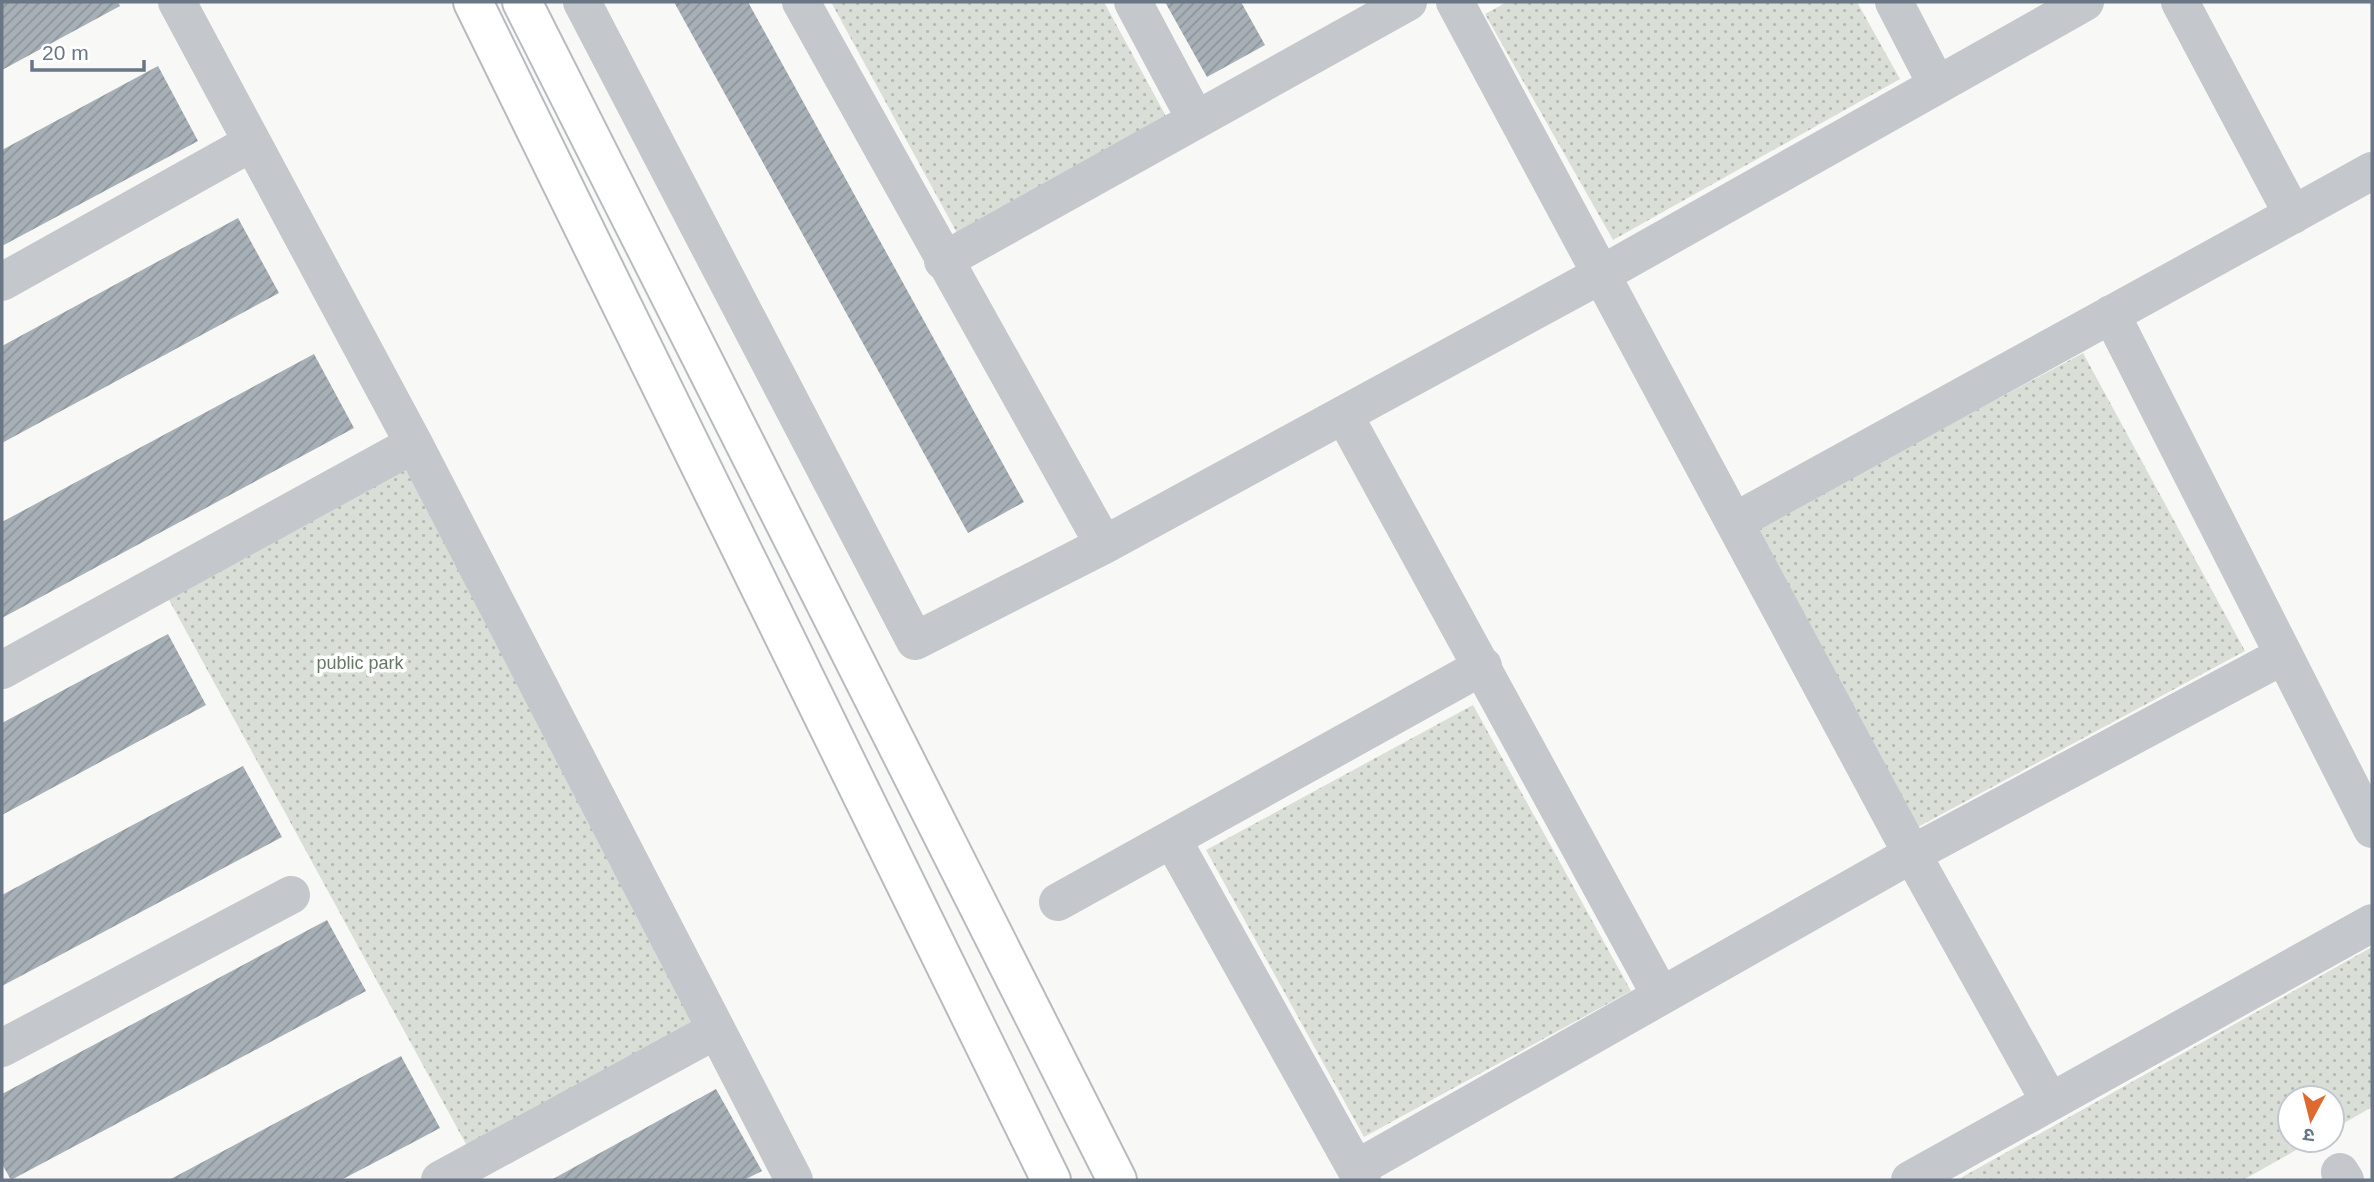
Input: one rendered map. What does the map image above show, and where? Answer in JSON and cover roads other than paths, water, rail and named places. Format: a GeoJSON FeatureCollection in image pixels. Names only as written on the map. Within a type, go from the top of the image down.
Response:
{"type":"FeatureCollection","features":[{"type":"Feature","properties":{"kind":"main road"},"geometry":{"type":"LineString","coordinates":[[473,2],[1051,1180]]}},
{"type":"Feature","properties":{"kind":"main road"},"geometry":{"type":"LineString","coordinates":[[522,2],[1117,1180]]}},
{"type":"Feature","properties":{"kind":"street"},"geometry":{"type":"LineString","coordinates":[[177,2],[414,444],[794,1180]]}},
{"type":"Feature","properties":{"kind":"street"},"geometry":{"type":"LineString","coordinates":[[582,2],[915,641],[1104,545],[1344,415],[1602,274],[2085,2]]}},
{"type":"Feature","properties":{"kind":"street"},"geometry":{"type":"LineString","coordinates":[[802,2],[943,261],[1104,545]]}},
{"type":"Feature","properties":{"kind":"street"},"geometry":{"type":"LineString","coordinates":[[1132,2],[1196,121]]}},
{"type":"Feature","properties":{"kind":"street"},"geometry":{"type":"LineString","coordinates":[[943,261],[1408,2]]}},
{"type":"Feature","properties":{"kind":"street"},"geometry":{"type":"LineString","coordinates":[[1455,2],[1912,854],[2050,1102]]}},
{"type":"Feature","properties":{"kind":"street"},"geometry":{"type":"LineString","coordinates":[[1894,2],[1937,85]]}},
{"type":"Feature","properties":{"kind":"street"},"geometry":{"type":"LineString","coordinates":[[2180,2],[2293,215]]}},
{"type":"Feature","properties":{"kind":"street"},"geometry":{"type":"LineString","coordinates":[[2,282],[251,144]]}},
{"type":"Feature","properties":{"kind":"street"},"geometry":{"type":"LineString","coordinates":[[1734,522],[2372,171]]}},
{"type":"Feature","properties":{"kind":"street"},"geometry":{"type":"LineString","coordinates":[[2111,314],[2372,829]]}},
{"type":"Feature","properties":{"kind":"street"},"geometry":{"type":"LineString","coordinates":[[1344,415],[1661,996]]}},
{"type":"Feature","properties":{"kind":"street"},"geometry":{"type":"LineString","coordinates":[[2,670],[414,444]]}},
{"type":"Feature","properties":{"kind":"street"},"geometry":{"type":"LineString","coordinates":[[1172,839],[1359,1174],[1661,996],[1912,854],[2284,655]]}},
{"type":"Feature","properties":{"kind":"street"},"geometry":{"type":"LineString","coordinates":[[1058,902],[1483,666]]}},
{"type":"Feature","properties":{"kind":"street"},"geometry":{"type":"LineString","coordinates":[[2,1048],[291,895]]}},
{"type":"Feature","properties":{"kind":"street"},"geometry":{"type":"LineString","coordinates":[[1910,1180],[2372,923]]}},
{"type":"Feature","properties":{"kind":"street"},"geometry":{"type":"LineString","coordinates":[[440,1180],[716,1030]]}},
{"type":"Feature","properties":{"kind":"park label","name":"public park"},"geometry":{"type":"Point","coordinates":[360,663]}}]}
